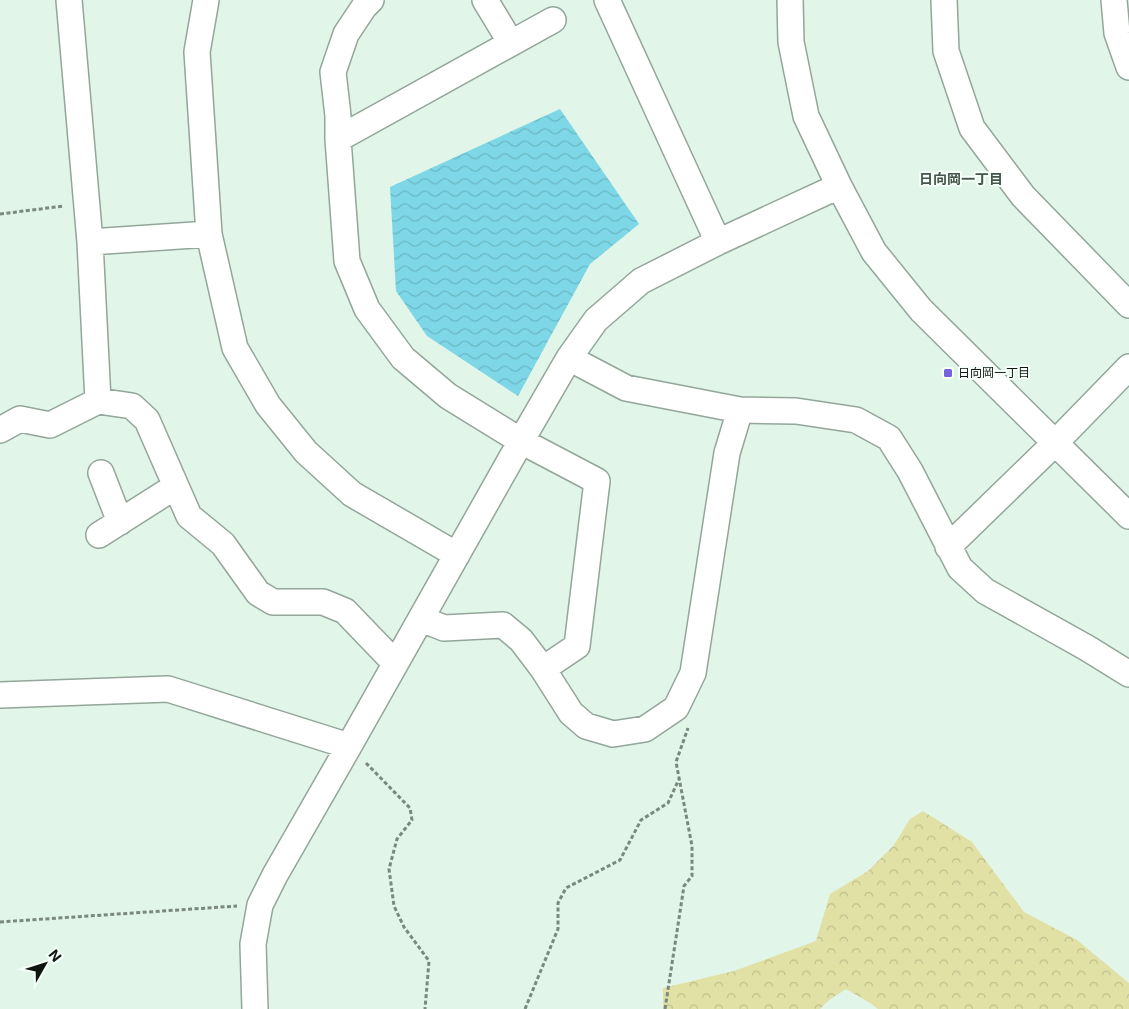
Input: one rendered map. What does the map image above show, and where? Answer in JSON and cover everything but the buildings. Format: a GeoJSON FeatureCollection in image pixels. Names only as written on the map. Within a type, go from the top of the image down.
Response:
{"type":"FeatureCollection","features":[{"type":"Feature","properties":{"kind":"street"},"geometry":{"type":"LineString","coordinates":[[69,0],[90,242],[98,402]]}},
{"type":"Feature","properties":{"kind":"street"},"geometry":{"type":"LineString","coordinates":[[206,0],[196,52],[209,234],[235,348],[268,405],[306,452],[352,494],[457,555]]}},
{"type":"Feature","properties":{"kind":"street"},"geometry":{"type":"LineString","coordinates":[[371,0],[346,34],[334,72],[347,261],[367,309],[403,358],[448,396],[521,441],[597,481],[576,646],[543,669]]}},
{"type":"Feature","properties":{"kind":"street"},"geometry":{"type":"LineString","coordinates":[[485,0],[511,43]]}},
{"type":"Feature","properties":{"kind":"street"},"geometry":{"type":"LineString","coordinates":[[607,0],[718,242]]}},
{"type":"Feature","properties":{"kind":"street"},"geometry":{"type":"LineString","coordinates":[[790,0],[791,42],[806,116],[839,186],[874,252],[921,310],[1129,516]]}},
{"type":"Feature","properties":{"kind":"street"},"geometry":{"type":"LineString","coordinates":[[944,0],[946,51],[972,128],[1022,196],[1129,305]]}},
{"type":"Feature","properties":{"kind":"street"},"geometry":{"type":"LineString","coordinates":[[1114,0],[1117,33],[1129,67]]}},
{"type":"Feature","properties":{"kind":"street"},"geometry":{"type":"LineString","coordinates":[[338,139],[553,20]]}},
{"type":"Feature","properties":{"kind":"street"},"geometry":{"type":"LineString","coordinates":[[254,1009],[253,944],[260,905],[275,875],[521,441],[569,358],[596,320],[641,281],[718,242],[839,186]]}},
{"type":"Feature","properties":{"kind":"street"},"geometry":{"type":"LineString","coordinates":[[90,242],[209,234]]}},
{"type":"Feature","properties":{"kind":"street"},"geometry":{"type":"LineString","coordinates":[[569,358],[626,388],[740,410],[796,411],[856,420],[889,438],[910,471],[960,568],[985,591],[1087,648],[1129,674]]}},
{"type":"Feature","properties":{"kind":"street"},"geometry":{"type":"LineString","coordinates":[[948,547],[1129,367]]}},
{"type":"Feature","properties":{"kind":"street"},"geometry":{"type":"LineString","coordinates":[[0,430],[20,419],[50,426],[98,402],[132,406],[146,420],[189,516],[223,544],[258,593],[273,602],[323,602],[345,611],[395,663]]}},
{"type":"Feature","properties":{"kind":"street"},"geometry":{"type":"LineString","coordinates":[[421,619],[444,628],[503,625],[521,640],[543,669],[570,713],[586,726],[613,734],[645,729],[676,708],[692,674],[727,453],[740,410]]}},
{"type":"Feature","properties":{"kind":"street"},"geometry":{"type":"LineString","coordinates":[[101,473],[120,522]]}},
{"type":"Feature","properties":{"kind":"street"},"geometry":{"type":"LineString","coordinates":[[100,535],[176,486]]}},
{"type":"Feature","properties":{"kind":"street"},"geometry":{"type":"LineString","coordinates":[[0,695],[168,689],[349,746]]}},
{"type":"Feature","properties":{"kind":"path"},"geometry":{"type":"LineString","coordinates":[[0,214],[87,203]]}},
{"type":"Feature","properties":{"kind":"path"},"geometry":{"type":"LineString","coordinates":[[665,1009],[684,886],[692,876],[692,846],[676,762],[688,727]]}},
{"type":"Feature","properties":{"kind":"path"},"geometry":{"type":"LineString","coordinates":[[349,746],[410,808],[412,820],[397,839],[389,869],[394,906],[404,927],[429,961],[425,1009]]}},
{"type":"Feature","properties":{"kind":"path"},"geometry":{"type":"LineString","coordinates":[[525,1009],[558,929],[558,904],[566,888],[620,860],[641,820],[668,803],[679,778]]}},
{"type":"Feature","properties":{"kind":"path"},"geometry":{"type":"LineString","coordinates":[[0,922],[260,905]]}},
{"type":"Feature","properties":{"kind":"green space"},"geometry":{"type":"Polygon","coordinates":[[[923,811],[972,842],[1024,912],[1077,940],[1129,983],[1129,1009],[878,1009],[846,989],[829,1000],[820,1009],[663,1009],[663,988],[734,971],[816,941],[830,894],[868,871],[894,845],[910,819],[923,811]]]}},
{"type":"Feature","properties":{"kind":"water"},"geometry":{"type":"Polygon","coordinates":[[[560,109],[639,224],[590,264],[518,396],[427,336],[396,291],[390,187],[560,109]]]}},
{"type":"Feature","properties":{"kind":"place","name":"日向岡一丁目"},"geometry":{"type":"Point","coordinates":[948,373]}},
{"type":"Feature","properties":{"kind":"district","name":"日向岡一丁目"},"geometry":{"type":"Point","coordinates":[961,179]}}]}
